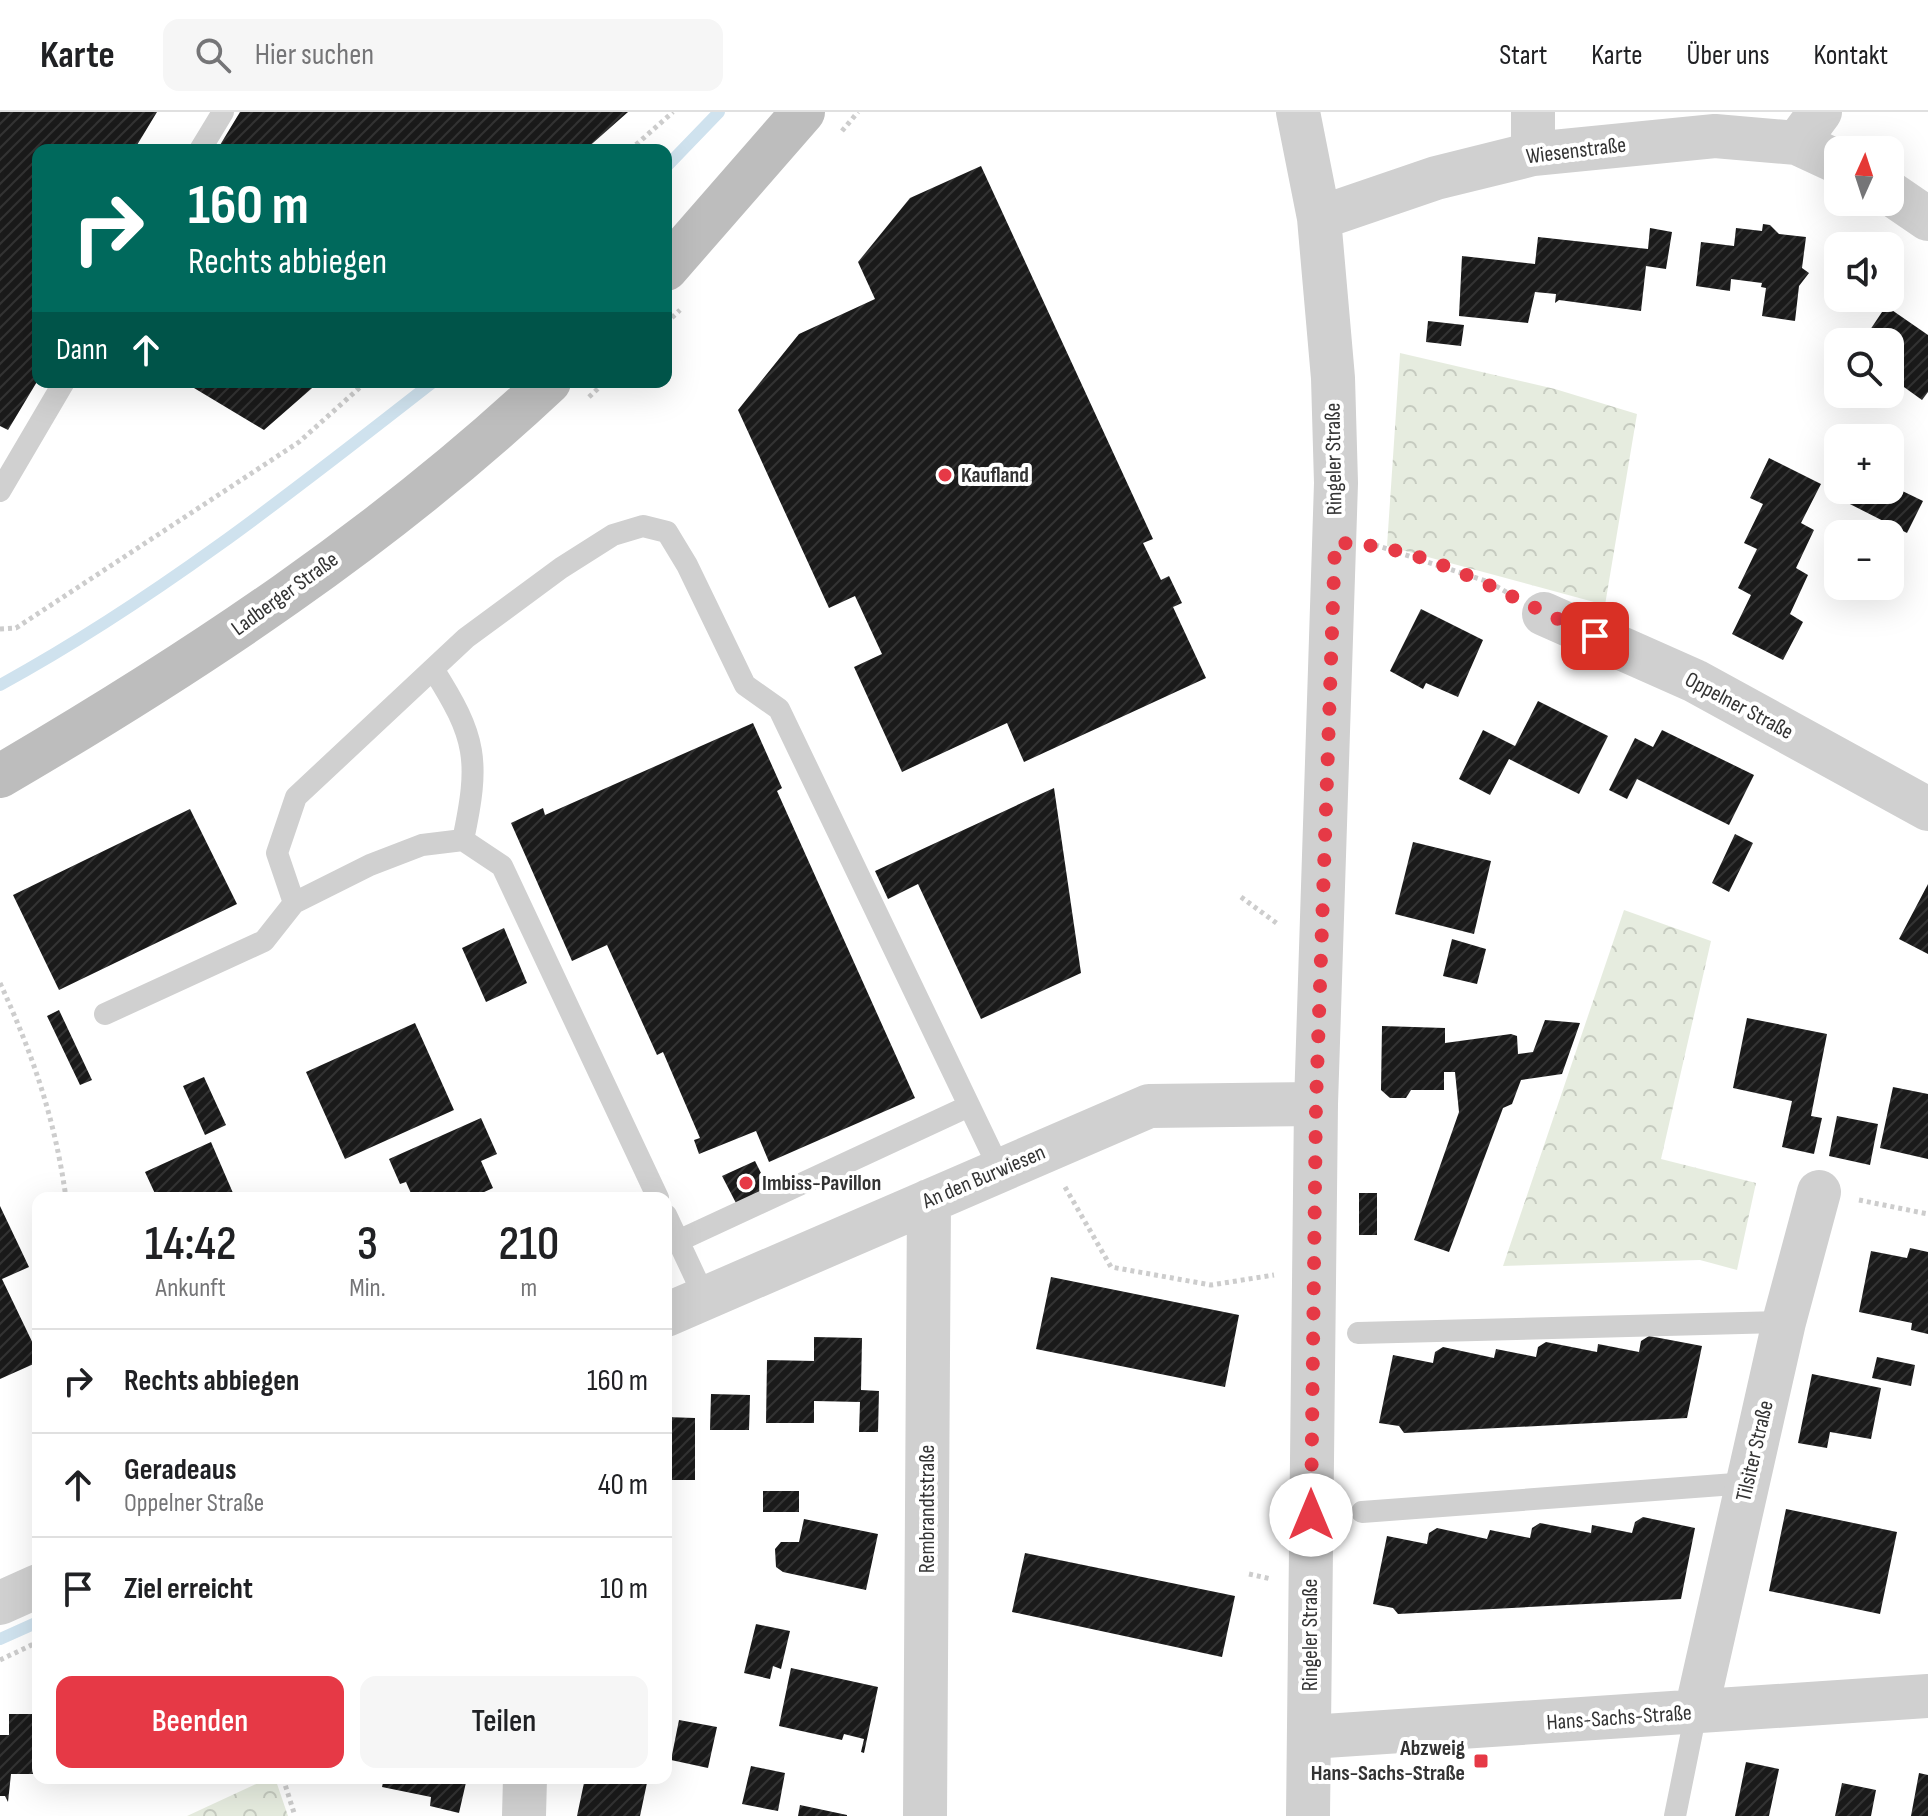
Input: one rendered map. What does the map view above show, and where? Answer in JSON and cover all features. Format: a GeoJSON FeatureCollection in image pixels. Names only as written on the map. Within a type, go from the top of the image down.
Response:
{"type":"FeatureCollection","features":[{"type":"Feature","properties":{"kind":"main road"},"geometry":{"type":"LineString","coordinates":[[672,262],[803,112]]}},
{"type":"Feature","properties":{"kind":"main road","name":"Ladberger Straße"},"geometry":{"type":"LineString","coordinates":[[0,776],[143,693],[304,584],[419,493],[542,388]]}},
{"type":"Feature","properties":{"kind":"street","name":"Ringeler Straße"},"geometry":{"type":"LineString","coordinates":[[1298,112],[1319,218],[1333,378],[1335,543],[1316,1104],[1308,1816]]}},
{"type":"Feature","properties":{"kind":"street","name":"Wiesenstraße"},"geometry":{"type":"LineString","coordinates":[[1319,218],[1436,178],[1533,133],[1715,136],[1808,127],[1824,146]]}},
{"type":"Feature","properties":{"kind":"street"},"geometry":{"type":"LineString","coordinates":[[1904,203],[1928,219]]}},
{"type":"Feature","properties":{"kind":"street","name":"Oppelner Straße"},"geometry":{"type":"LineString","coordinates":[[1544,614],[1695,681],[1928,809]]}},
{"type":"Feature","properties":{"kind":"street","name":"An den Burwiesen"},"geometry":{"type":"LineString","coordinates":[[686,1307],[1149,1106],[1316,1104]]}},
{"type":"Feature","properties":{"kind":"street","name":"Tilsiter Straße"},"geometry":{"type":"LineString","coordinates":[[1696,1712],[1784,1322],[1819,1192]]}},
{"type":"Feature","properties":{"kind":"street","name":"Rembrandtstraße"},"geometry":{"type":"LineString","coordinates":[[925,1816],[929,1201]]}},
{"type":"Feature","properties":{"kind":"street"},"geometry":{"type":"LineString","coordinates":[[0,1603],[32,1589]]}},
{"type":"Feature","properties":{"kind":"street","name":"Hans-Sachs-Straße"},"geometry":{"type":"LineString","coordinates":[[1310,1737],[1928,1696]]}},
{"type":"Feature","properties":{"kind":"street"},"geometry":{"type":"LineString","coordinates":[[524,1816],[525,1784]]}},
{"type":"Feature","properties":{"kind":"lane"},"geometry":{"type":"LineString","coordinates":[[204,144],[223,112]]}},
{"type":"Feature","properties":{"kind":"lane"},"geometry":{"type":"LineString","coordinates":[[0,491],[60,388]]}},
{"type":"Feature","properties":{"kind":"lane"},"geometry":{"type":"LineString","coordinates":[[294,903],[277,853],[296,797],[433,669],[502,612],[613,535],[643,526],[667,532],[687,565],[745,685],[779,709],[1000,1170]]}},
{"type":"Feature","properties":{"kind":"lane"},"geometry":{"type":"LineString","coordinates":[[433,669],[463,716],[473,756],[472,796],[463,840]]}},
{"type":"Feature","properties":{"kind":"lane"},"geometry":{"type":"LineString","coordinates":[[105,1014],[264,941],[294,903],[370,865],[422,845],[463,840],[502,866],[655,1192]]}},
{"type":"Feature","properties":{"kind":"lane"},"geometry":{"type":"LineString","coordinates":[[678,1241],[969,1106]]}},
{"type":"Feature","properties":{"kind":"lane"},"geometry":{"type":"LineString","coordinates":[[672,1228],[678,1241],[686,1307]]}},
{"type":"Feature","properties":{"kind":"lane"},"geometry":{"type":"LineString","coordinates":[[1358,1333],[1784,1322]]}},
{"type":"Feature","properties":{"kind":"lane"},"geometry":{"type":"LineString","coordinates":[[1362,1512],[1748,1483]]}},
{"type":"Feature","properties":{"kind":"lane"},"geometry":{"type":"LineString","coordinates":[[1675,1816],[1696,1712]]}},
{"type":"Feature","properties":{"kind":"path"},"geometry":{"type":"LineString","coordinates":[[637,144],[673,112]]}},
{"type":"Feature","properties":{"kind":"path"},"geometry":{"type":"LineString","coordinates":[[0,629],[16,628],[299,442],[359,388]]}},
{"type":"Feature","properties":{"kind":"path"},"geometry":{"type":"LineString","coordinates":[[1335,543],[1369,543],[1489,582],[1544,614]]}},
{"type":"Feature","properties":{"kind":"path"},"geometry":{"type":"LineString","coordinates":[[0,983],[33,1056],[58,1142],[65,1192]]}},
{"type":"Feature","properties":{"kind":"path"},"geometry":{"type":"LineString","coordinates":[[1045,1151],[1111,1267],[1211,1285],[1313,1272]]}},
{"type":"Feature","properties":{"kind":"path"},"geometry":{"type":"LineString","coordinates":[[1819,1192],[1928,1214]]}},
{"type":"Feature","properties":{"kind":"path"},"geometry":{"type":"LineString","coordinates":[[0,1660],[32,1645]]}},
{"type":"Feature","properties":{"kind":"path"},"geometry":{"type":"LineString","coordinates":[[285,1784],[295,1816]]}},
{"type":"Feature","properties":{"kind":"green space"},"geometry":{"type":"Polygon","coordinates":[[[1400,353],[1555,389],[1637,414],[1605,605],[1387,546],[1400,353]]]}},
{"type":"Feature","properties":{"kind":"green space"},"geometry":{"type":"Polygon","coordinates":[[[1624,910],[1711,941],[1661,1159],[1756,1183],[1737,1270],[1700,1260],[1503,1266],[1624,910]]]}},
{"type":"Feature","properties":{"kind":"green space"},"geometry":{"type":"Polygon","coordinates":[[[256,1784],[277,1784],[288,1816],[187,1816],[256,1784]]]}},
{"type":"Feature","properties":{"kind":"building"},"geometry":{"type":"Polygon","coordinates":[[[0,112],[157,112],[138,144],[32,144],[33,388],[8,430],[0,426],[0,112]]]}},
{"type":"Feature","properties":{"kind":"building"},"geometry":{"type":"Polygon","coordinates":[[[240,112],[628,112],[592,144],[221,144],[240,112]]]}},
{"type":"Feature","properties":{"kind":"building","name":"Kaufland"},"geometry":{"type":"Polygon","coordinates":[[[981,166],[1153,539],[1143,543],[1161,580],[1169,576],[1182,603],[1173,607],[1206,678],[1024,762],[1007,723],[902,772],[854,667],[882,654],[855,596],[829,608],[738,410],[799,334],[875,299],[858,262],[910,198],[981,166]]]}},
{"type":"Feature","properties":{"kind":"building"},"geometry":{"type":"Polygon","coordinates":[[[1763,224],[1770,225],[1779,234],[1806,237],[1802,268],[1809,273],[1799,286],[1795,321],[1762,316],[1766,288],[1761,287],[1762,283],[1731,279],[1730,291],[1696,286],[1701,242],[1734,246],[1736,228],[1762,231],[1763,224]]]}},
{"type":"Feature","properties":{"kind":"building"},"geometry":{"type":"Polygon","coordinates":[[[1650,228],[1672,232],[1666,269],[1646,266],[1641,311],[1559,300],[1555,303],[1556,294],[1535,292],[1528,323],[1459,316],[1462,256],[1535,264],[1538,237],[1648,249],[1650,228]]]}},
{"type":"Feature","properties":{"kind":"building"},"geometry":{"type":"Polygon","coordinates":[[[1882,312],[1895,312],[1928,335],[1928,392],[1922,400],[1904,387],[1904,328],[1871,328],[1882,312]]]}},
{"type":"Feature","properties":{"kind":"building"},"geometry":{"type":"Polygon","coordinates":[[[1428,321],[1464,325],[1461,346],[1426,342],[1428,321]]]}},
{"type":"Feature","properties":{"kind":"building"},"geometry":{"type":"Polygon","coordinates":[[[194,388],[312,388],[264,430],[194,388]]]}},
{"type":"Feature","properties":{"kind":"building"},"geometry":{"type":"Polygon","coordinates":[[[1769,458],[1821,484],[1801,523],[1814,530],[1796,568],[1808,575],[1790,614],[1803,622],[1783,660],[1732,634],[1751,595],[1738,588],[1757,549],[1744,543],[1763,504],[1750,498],[1769,458]]]}},
{"type":"Feature","properties":{"kind":"building"},"geometry":{"type":"Polygon","coordinates":[[[1904,492],[1923,501],[1907,533],[1904,531],[1904,520],[1881,520],[1850,504],[1904,504],[1904,492]]]}},
{"type":"Feature","properties":{"kind":"building"},"geometry":{"type":"Polygon","coordinates":[[[1421,609],[1483,640],[1458,697],[1426,683],[1423,689],[1390,671],[1421,609]]]}},
{"type":"Feature","properties":{"kind":"building"},"geometry":{"type":"Polygon","coordinates":[[[1538,701],[1608,736],[1579,794],[1509,759],[1490,795],[1459,779],[1483,730],[1515,746],[1538,701]]]}},
{"type":"Feature","properties":{"kind":"building"},"geometry":{"type":"Polygon","coordinates":[[[753,723],[782,788],[777,791],[915,1098],[769,1162],[756,1131],[699,1154],[694,1140],[700,1138],[663,1052],[657,1055],[607,945],[572,961],[511,823],[543,808],[545,815],[753,723]]]}},
{"type":"Feature","properties":{"kind":"building"},"geometry":{"type":"Polygon","coordinates":[[[1662,730],[1754,775],[1729,825],[1637,779],[1627,799],[1609,790],[1635,738],[1653,747],[1662,730]]]}},
{"type":"Feature","properties":{"kind":"building"},"geometry":{"type":"Polygon","coordinates":[[[1054,788],[1081,973],[981,1019],[918,884],[888,899],[875,871],[1054,788]]]}},
{"type":"Feature","properties":{"kind":"building"},"geometry":{"type":"Polygon","coordinates":[[[190,809],[237,904],[59,990],[13,895],[190,809]]]}},
{"type":"Feature","properties":{"kind":"building"},"geometry":{"type":"Polygon","coordinates":[[[1735,834],[1753,843],[1729,892],[1712,883],[1735,834]]]}},
{"type":"Feature","properties":{"kind":"building"},"geometry":{"type":"Polygon","coordinates":[[[1413,842],[1491,861],[1474,934],[1395,914],[1413,842]]]}},
{"type":"Feature","properties":{"kind":"building"},"geometry":{"type":"Polygon","coordinates":[[[1928,884],[1928,954],[1899,939],[1928,884]]]}},
{"type":"Feature","properties":{"kind":"building"},"geometry":{"type":"Polygon","coordinates":[[[504,928],[527,983],[486,1002],[462,948],[504,928]]]}},
{"type":"Feature","properties":{"kind":"building"},"geometry":{"type":"Polygon","coordinates":[[[1452,939],[1486,949],[1477,984],[1443,976],[1452,939]]]}},
{"type":"Feature","properties":{"kind":"building"},"geometry":{"type":"Polygon","coordinates":[[[59,1010],[92,1080],[80,1085],[47,1016],[59,1010]]]}},
{"type":"Feature","properties":{"kind":"building"},"geometry":{"type":"Polygon","coordinates":[[[1747,1018],[1827,1034],[1811,1116],[1822,1118],[1814,1154],[1782,1147],[1792,1101],[1733,1088],[1747,1018]]]}},
{"type":"Feature","properties":{"kind":"building"},"geometry":{"type":"Polygon","coordinates":[[[1545,1020],[1580,1023],[1562,1074],[1521,1080],[1512,1104],[1503,1108],[1449,1252],[1414,1240],[1459,1112],[1455,1072],[1444,1072],[1444,1090],[1411,1090],[1406,1098],[1390,1098],[1381,1090],[1382,1026],[1445,1028],[1445,1043],[1511,1034],[1517,1036],[1518,1054],[1533,1052],[1545,1020]]]}},
{"type":"Feature","properties":{"kind":"building"},"geometry":{"type":"Polygon","coordinates":[[[415,1023],[454,1110],[345,1159],[306,1072],[415,1023]]]}},
{"type":"Feature","properties":{"kind":"building"},"geometry":{"type":"Polygon","coordinates":[[[204,1077],[226,1125],[205,1135],[183,1086],[204,1077]]]}},
{"type":"Feature","properties":{"kind":"building"},"geometry":{"type":"Polygon","coordinates":[[[1893,1087],[1928,1094],[1928,1159],[1880,1148],[1893,1087]]]}},
{"type":"Feature","properties":{"kind":"building"},"geometry":{"type":"Polygon","coordinates":[[[1837,1116],[1878,1124],[1870,1165],[1829,1156],[1837,1116]]]}},
{"type":"Feature","properties":{"kind":"building"},"geometry":{"type":"Polygon","coordinates":[[[481,1118],[497,1154],[481,1161],[493,1188],[484,1192],[410,1192],[406,1182],[400,1184],[389,1159],[481,1118]]]}},
{"type":"Feature","properties":{"kind":"building"},"geometry":{"type":"Polygon","coordinates":[[[211,1142],[233,1192],[154,1192],[145,1172],[211,1142]]]}},
{"type":"Feature","properties":{"kind":"building","name":"Imbiss-Pavillon"},"geometry":{"type":"Polygon","coordinates":[[[755,1161],[769,1189],[737,1205],[722,1176],[755,1161]]]}},
{"type":"Feature","properties":{"kind":"building"},"geometry":{"type":"Polygon","coordinates":[[[1359,1193],[1377,1193],[1377,1235],[1359,1235],[1359,1193]]]}},
{"type":"Feature","properties":{"kind":"building"},"geometry":{"type":"Polygon","coordinates":[[[0,1206],[29,1267],[2,1279],[32,1342],[32,1365],[0,1379],[0,1206]]]}},
{"type":"Feature","properties":{"kind":"building"},"geometry":{"type":"Polygon","coordinates":[[[1910,1248],[1928,1252],[1928,1334],[1911,1330],[1912,1323],[1859,1312],[1871,1251],[1907,1258],[1910,1248]]]}},
{"type":"Feature","properties":{"kind":"building"},"geometry":{"type":"Polygon","coordinates":[[[1051,1277],[1239,1315],[1225,1387],[1036,1349],[1051,1277]]]}},
{"type":"Feature","properties":{"kind":"building"},"geometry":{"type":"Polygon","coordinates":[[[1649,1336],[1702,1346],[1687,1418],[1404,1433],[1399,1426],[1379,1423],[1393,1355],[1433,1363],[1435,1352],[1443,1347],[1494,1358],[1496,1349],[1536,1357],[1538,1347],[1546,1342],[1597,1352],[1598,1344],[1639,1352],[1641,1341],[1649,1336]]]}},
{"type":"Feature","properties":{"kind":"building"},"geometry":{"type":"Polygon","coordinates":[[[814,1337],[862,1338],[861,1390],[879,1391],[878,1432],[859,1432],[860,1402],[814,1401],[814,1423],[766,1423],[767,1360],[814,1361],[814,1337]]]}},
{"type":"Feature","properties":{"kind":"building"},"geometry":{"type":"Polygon","coordinates":[[[1877,1357],[1915,1365],[1911,1386],[1872,1378],[1877,1357]]]}},
{"type":"Feature","properties":{"kind":"building"},"geometry":{"type":"Polygon","coordinates":[[[1812,1374],[1881,1388],[1871,1439],[1830,1432],[1827,1448],[1798,1443],[1812,1374]]]}},
{"type":"Feature","properties":{"kind":"building"},"geometry":{"type":"Polygon","coordinates":[[[711,1394],[750,1395],[749,1430],[710,1430],[711,1394]]]}},
{"type":"Feature","properties":{"kind":"building"},"geometry":{"type":"Polygon","coordinates":[[[672,1417],[695,1418],[695,1480],[672,1480],[672,1417]]]}},
{"type":"Feature","properties":{"kind":"building"},"geometry":{"type":"Polygon","coordinates":[[[763,1491],[799,1491],[799,1512],[763,1512],[763,1491]]]}},
{"type":"Feature","properties":{"kind":"building"},"geometry":{"type":"Polygon","coordinates":[[[1786,1509],[1897,1532],[1880,1614],[1769,1591],[1786,1509]]]}},
{"type":"Feature","properties":{"kind":"building"},"geometry":{"type":"Polygon","coordinates":[[[1643,1517],[1695,1528],[1681,1599],[1398,1614],[1393,1608],[1373,1604],[1387,1536],[1427,1544],[1429,1533],[1437,1528],[1487,1539],[1490,1530],[1530,1538],[1532,1528],[1540,1523],[1591,1533],[1592,1525],[1632,1533],[1635,1522],[1643,1517]]]}},
{"type":"Feature","properties":{"kind":"building"},"geometry":{"type":"Polygon","coordinates":[[[804,1519],[878,1534],[866,1590],[783,1572],[776,1567],[775,1549],[781,1542],[799,1542],[804,1519]]]}},
{"type":"Feature","properties":{"kind":"building"},"geometry":{"type":"Polygon","coordinates":[[[1025,1553],[1235,1596],[1222,1657],[1012,1612],[1025,1553]]]}},
{"type":"Feature","properties":{"kind":"building"},"geometry":{"type":"Polygon","coordinates":[[[756,1624],[790,1631],[781,1669],[773,1666],[770,1679],[744,1673],[756,1624]]]}},
{"type":"Feature","properties":{"kind":"building"},"geometry":{"type":"Polygon","coordinates":[[[791,1668],[878,1687],[864,1753],[861,1752],[864,1739],[844,1734],[842,1740],[779,1726],[791,1668]]]}},
{"type":"Feature","properties":{"kind":"building"},"geometry":{"type":"Polygon","coordinates":[[[9,1714],[32,1714],[32,1774],[11,1774],[8,1802],[5,1796],[0,1796],[0,1735],[9,1735],[9,1714]]]}},
{"type":"Feature","properties":{"kind":"building"},"geometry":{"type":"Polygon","coordinates":[[[679,1720],[717,1727],[708,1768],[672,1760],[679,1720]]]}},
{"type":"Feature","properties":{"kind":"building"},"geometry":{"type":"Polygon","coordinates":[[[1746,1762],[1779,1769],[1769,1816],[1735,1816],[1746,1762]]]}},
{"type":"Feature","properties":{"kind":"building"},"geometry":{"type":"Polygon","coordinates":[[[751,1766],[785,1773],[778,1811],[742,1804],[751,1766]]]}},
{"type":"Feature","properties":{"kind":"building"},"geometry":{"type":"Polygon","coordinates":[[[1919,1773],[1928,1775],[1928,1816],[1911,1816],[1919,1773]]]}},
{"type":"Feature","properties":{"kind":"building"},"geometry":{"type":"Polygon","coordinates":[[[1842,1783],[1876,1790],[1871,1816],[1835,1816],[1842,1783]]]}},
{"type":"Feature","properties":{"kind":"building"},"geometry":{"type":"Polygon","coordinates":[[[383,1784],[466,1784],[459,1813],[430,1806],[431,1797],[382,1787],[383,1784]]]}},
{"type":"Feature","properties":{"kind":"building"},"geometry":{"type":"Polygon","coordinates":[[[584,1784],[647,1784],[640,1816],[577,1816],[584,1784]]]}},
{"type":"Feature","properties":{"kind":"building"},"geometry":{"type":"Polygon","coordinates":[[[800,1805],[847,1815],[847,1816],[798,1816],[800,1805]]]}},
{"type":"Feature","properties":{"kind":"waterway"},"geometry":{"type":"LineString","coordinates":[[672,161],[719,112]]}},
{"type":"Feature","properties":{"kind":"waterway"},"geometry":{"type":"LineString","coordinates":[[0,685],[168,581],[276,503],[425,388]]}},
{"type":"Feature","properties":{"kind":"waterway"},"geometry":{"type":"LineString","coordinates":[[0,1639],[32,1625]]}},
{"type":"Feature","properties":{"kind":"place","name":"Kaufland"},"geometry":{"type":"Point","coordinates":[945,475]}},
{"type":"Feature","properties":{"kind":"place","name":"Imbiss-Pavillon"},"geometry":{"type":"Point","coordinates":[746,1183]}},
{"type":"Feature","properties":{"kind":"place","name":"Abzweig Hans-Sachs-Straße"},"geometry":{"type":"Point","coordinates":[1481,1761]}},
{"type":"Feature","properties":{"kind":"route"},"geometry":{"type":"LineString","coordinates":[[1311,1515],[1316,1104],[1335,543],[1369,543],[1489,582],[1544,614],[1595,636]]}}]}
